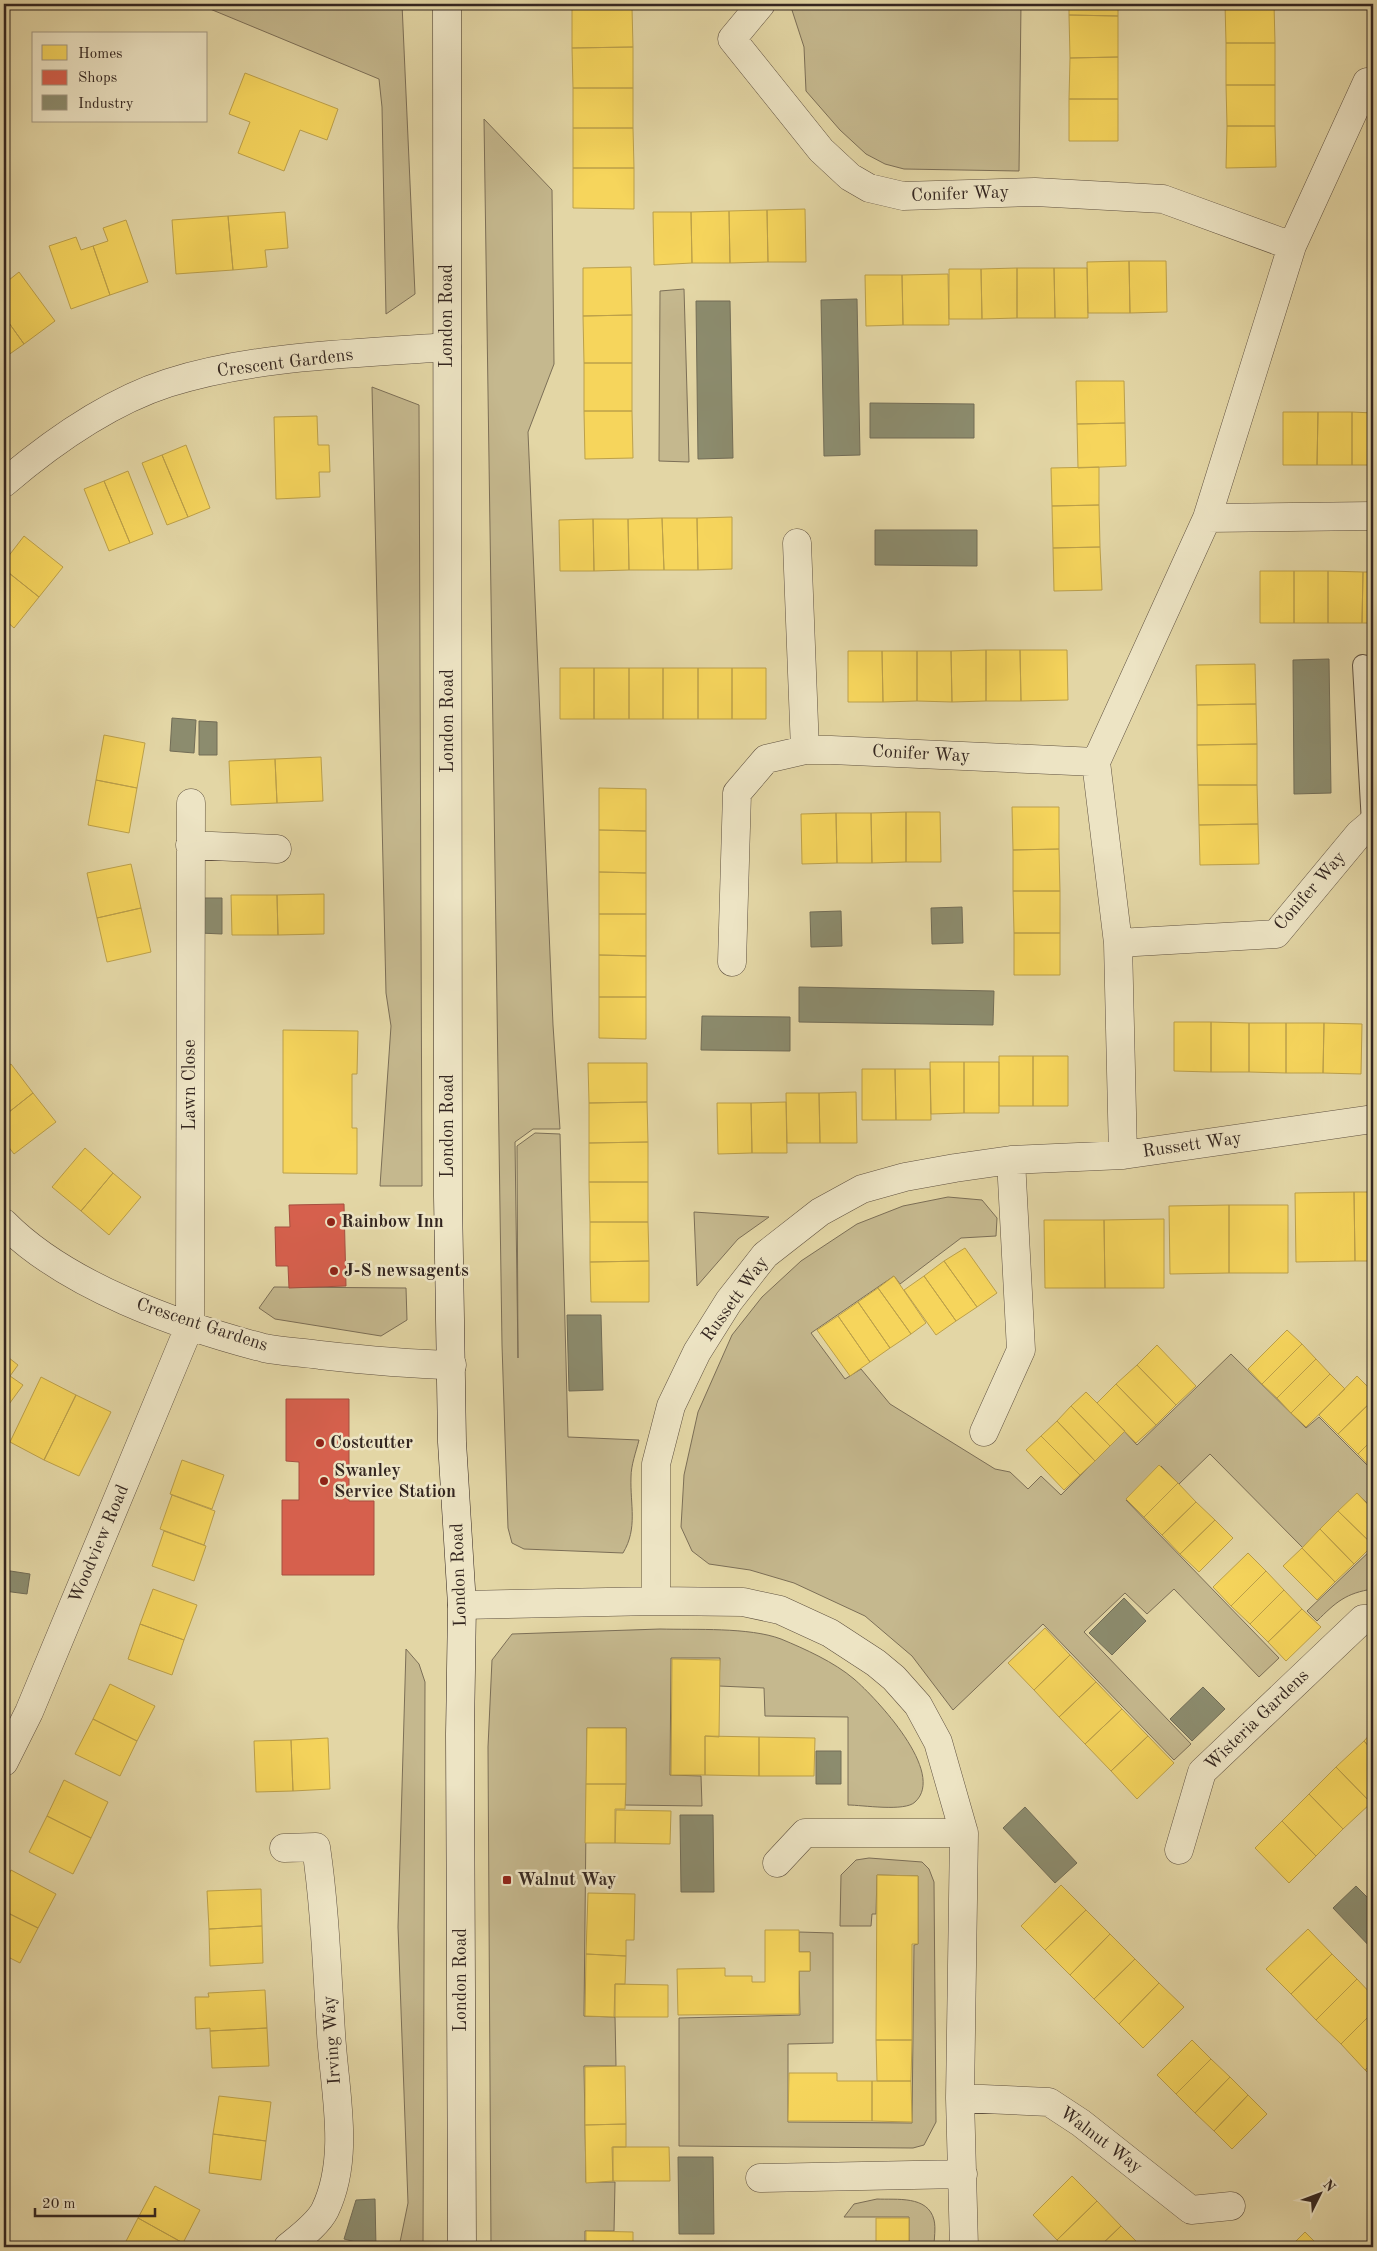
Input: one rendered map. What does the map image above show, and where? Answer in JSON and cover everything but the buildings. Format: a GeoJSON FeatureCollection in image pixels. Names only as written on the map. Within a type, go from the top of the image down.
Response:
{"type":"FeatureCollection","features":[{"type":"Feature","properties":{"kind":"street","name":"London Road"},"geometry":{"type":"LineString","coordinates":[[447,4],[448,1197],[452,1442],[462,1605],[460,1734],[462,2247]]}},
{"type":"Feature","properties":{"kind":"street","name":"Conifer Way"},"geometry":{"type":"LineString","coordinates":[[760,4],[732,39],[821,150],[850,177],[869,188],[903,196],[1035,192],[1163,199],[1292,246]]}},
{"type":"Feature","properties":{"kind":"street"},"geometry":{"type":"LineString","coordinates":[[1123,1155],[1118,943],[1096,762],[1207,518],[1292,246],[1371,78]]}},
{"type":"Feature","properties":{"kind":"street","name":"Crescent Gardens"},"geometry":{"type":"LineString","coordinates":[[4,483],[34,457],[101,413],[168,383],[231,368],[302,359],[447,347]]}},
{"type":"Feature","properties":{"kind":"street"},"geometry":{"type":"LineString","coordinates":[[1207,518],[1373,516]]}},
{"type":"Feature","properties":{"kind":"street"},"geometry":{"type":"LineString","coordinates":[[798,543],[805,750]]}},
{"type":"Feature","properties":{"kind":"street","name":"Conifer Way"},"geometry":{"type":"LineString","coordinates":[[732,962],[737,793],[766,759],[805,750],[1096,762]]}},
{"type":"Feature","properties":{"kind":"street","name":"Lawn Close"},"geometry":{"type":"LineString","coordinates":[[190,1325],[191,803]]}},
{"type":"Feature","properties":{"kind":"street","name":"Conifer Way"},"geometry":{"type":"LineString","coordinates":[[1118,943],[1276,934],[1359,834],[1372,823]]}},
{"type":"Feature","properties":{"kind":"street"},"geometry":{"type":"LineString","coordinates":[[190,845],[277,849]]}},
{"type":"Feature","properties":{"kind":"street","name":"Russett Way"},"geometry":{"type":"LineString","coordinates":[[656,1601],[656,1464],[671,1406],[697,1352],[729,1301],[765,1255],[820,1212],[862,1189],[905,1177],[1011,1160],[1123,1155],[1373,1119]]}},
{"type":"Feature","properties":{"kind":"street"},"geometry":{"type":"LineString","coordinates":[[984,1432],[1021,1350],[1011,1160]]}},
{"type":"Feature","properties":{"kind":"street","name":"Crescent Gardens"},"geometry":{"type":"LineString","coordinates":[[4,1223],[53,1263],[113,1295],[190,1325],[266,1348],[386,1363],[452,1365]]}},
{"type":"Feature","properties":{"kind":"street","name":"Woodview Road"},"geometry":{"type":"LineString","coordinates":[[4,1762],[29,1712],[190,1325]]}},
{"type":"Feature","properties":{"kind":"street"},"geometry":{"type":"LineString","coordinates":[[462,1605],[656,1601],[743,1602],[780,1610],[830,1633],[876,1664],[894,1678],[918,1705],[938,1742],[964,1833],[960,2098],[964,2247]]}},
{"type":"Feature","properties":{"kind":"street","name":"Wisteria Gardens"},"geometry":{"type":"LineString","coordinates":[[1179,1850],[1202,1772],[1363,1619],[1373,1619]]}},
{"type":"Feature","properties":{"kind":"street"},"geometry":{"type":"LineString","coordinates":[[778,1862],[805,1833],[964,1833]]}},
{"type":"Feature","properties":{"kind":"street","name":"Irving Way"},"geometry":{"type":"LineString","coordinates":[[284,1848],[316,1847],[322,1889],[339,2129],[337,2170],[325,2210],[305,2234],[288,2247]]}},
{"type":"Feature","properties":{"kind":"street","name":"Walnut Way"},"geometry":{"type":"LineString","coordinates":[[960,2098],[1048,2102],[1081,2123],[1191,2210],[1231,2206]]}},
{"type":"Feature","properties":{"kind":"street"},"geometry":{"type":"LineString","coordinates":[[760,2178],[963,2174]]}},
{"type":"Feature","properties":{"kind":"lane"},"geometry":{"type":"LineString","coordinates":[[1363,665],[1372,823]]}},
{"type":"Feature","properties":{"kind":"shaded area"},"geometry":{"type":"Polygon","coordinates":[[[198,4],[402,4],[415,294],[386,314],[382,107],[379,79],[198,4]]]}},
{"type":"Feature","properties":{"kind":"shaded area"},"geometry":{"type":"Polygon","coordinates":[[[790,4],[1021,4],[1019,171],[904,169],[885,164],[866,154],[840,130],[806,91],[804,47],[790,4]]]}},
{"type":"Feature","properties":{"kind":"shaded area"},"geometry":{"type":"Polygon","coordinates":[[[484,119],[552,190],[554,364],[528,432],[553,1025],[560,1129],[533,1129],[515,1142],[518,1358],[517,1146],[535,1133],[560,1134],[568,1437],[639,1440],[631,1472],[632,1525],[628,1544],[623,1553],[524,1549],[512,1543],[508,1528],[502,1345],[484,119]]]}},
{"type":"Feature","properties":{"kind":"shaded area"},"geometry":{"type":"Polygon","coordinates":[[[684,289],[689,462],[659,461],[660,291],[684,289]]]}},
{"type":"Feature","properties":{"kind":"shaded area"},"geometry":{"type":"Polygon","coordinates":[[[372,387],[419,405],[422,1186],[380,1186],[391,1026],[386,993],[372,387]]]}},
{"type":"Feature","properties":{"kind":"shaded area"},"geometry":{"type":"Polygon","coordinates":[[[948,1197],[982,1200],[997,1218],[996,1236],[961,1238],[900,1284],[894,1276],[811,1333],[845,1379],[861,1369],[890,1404],[995,1469],[1010,1472],[1028,1489],[1041,1476],[1061,1495],[1124,1431],[1137,1445],[1231,1354],[1306,1428],[1319,1417],[1373,1471],[1373,1509],[1358,1494],[1303,1548],[1210,1454],[1179,1484],[1161,1466],[1126,1500],[1279,1658],[1259,1677],[1174,1589],[1147,1614],[1125,1593],[1084,1632],[1191,1744],[1174,1760],[1043,1624],[953,1710],[912,1656],[865,1616],[794,1583],[750,1570],[709,1564],[692,1551],[681,1527],[684,1475],[698,1412],[732,1335],[762,1297],[801,1261],[857,1224],[903,1206],[948,1197]]]}},
{"type":"Feature","properties":{"kind":"shaded area"},"geometry":{"type":"Polygon","coordinates":[[[694,1212],[769,1217],[738,1239],[697,1286],[694,1212]]]}},
{"type":"Feature","properties":{"kind":"shaded area"},"geometry":{"type":"Polygon","coordinates":[[[274,1287],[406,1288],[407,1320],[381,1336],[275,1319],[259,1308],[274,1287]]]}},
{"type":"Feature","properties":{"kind":"shaded area"},"geometry":{"type":"Polygon","coordinates":[[[1373,1548],[1373,1589],[1342,1599],[1317,1621],[1307,1611],[1373,1548]]]}},
{"type":"Feature","properties":{"kind":"shaded area"},"geometry":{"type":"Polygon","coordinates":[[[660,1629],[722,1630],[768,1635],[800,1647],[838,1667],[854,1679],[877,1702],[905,1737],[916,1755],[922,1773],[922,1789],[915,1802],[902,1807],[848,1805],[848,1717],[765,1716],[764,1688],[719,1686],[720,1658],[671,1658],[670,1775],[701,1776],[702,1806],[625,1805],[626,1728],[587,1728],[584,2016],[615,2017],[616,2066],[584,2066],[586,2182],[615,2182],[614,2231],[585,2231],[585,2247],[491,2247],[488,1747],[492,1660],[512,1634],[660,1629]]]}},
{"type":"Feature","properties":{"kind":"shaded area"},"geometry":{"type":"Polygon","coordinates":[[[406,1649],[419,1664],[425,1682],[423,2247],[399,2247],[408,2203],[398,1927],[406,1649]]]}},
{"type":"Feature","properties":{"kind":"shaded area"},"geometry":{"type":"Polygon","coordinates":[[[869,1858],[922,1862],[929,1869],[934,1882],[936,2122],[924,2145],[913,2148],[679,2146],[679,2018],[800,2015],[799,1971],[810,1971],[810,1952],[799,1952],[799,1932],[833,1933],[833,2043],[788,2044],[788,2122],[912,2123],[914,1945],[918,1944],[918,1876],[877,1875],[876,1914],[872,1914],[871,1926],[840,1926],[841,1875],[856,1860],[869,1858]]]}},
{"type":"Feature","properties":{"kind":"shaded area"},"geometry":{"type":"Polygon","coordinates":[[[877,2199],[910,2200],[925,2206],[931,2212],[934,2220],[934,2247],[909,2247],[909,2217],[844,2217],[854,2204],[877,2199]]]}},
{"type":"Feature","properties":{"kind":"place","name":"Rainbow Inn"},"geometry":{"type":"Point","coordinates":[331,1222]}},
{"type":"Feature","properties":{"kind":"place","name":"J-S newsagents"},"geometry":{"type":"Point","coordinates":[334,1271]}},
{"type":"Feature","properties":{"kind":"place","name":"Costcutter"},"geometry":{"type":"Point","coordinates":[320,1443]}},
{"type":"Feature","properties":{"kind":"place","name":"Swanley Service Station"},"geometry":{"type":"Point","coordinates":[324,1481]}},
{"type":"Feature","properties":{"kind":"place","name":"Walnut Way"},"geometry":{"type":"Point","coordinates":[507,1880]}}]}
